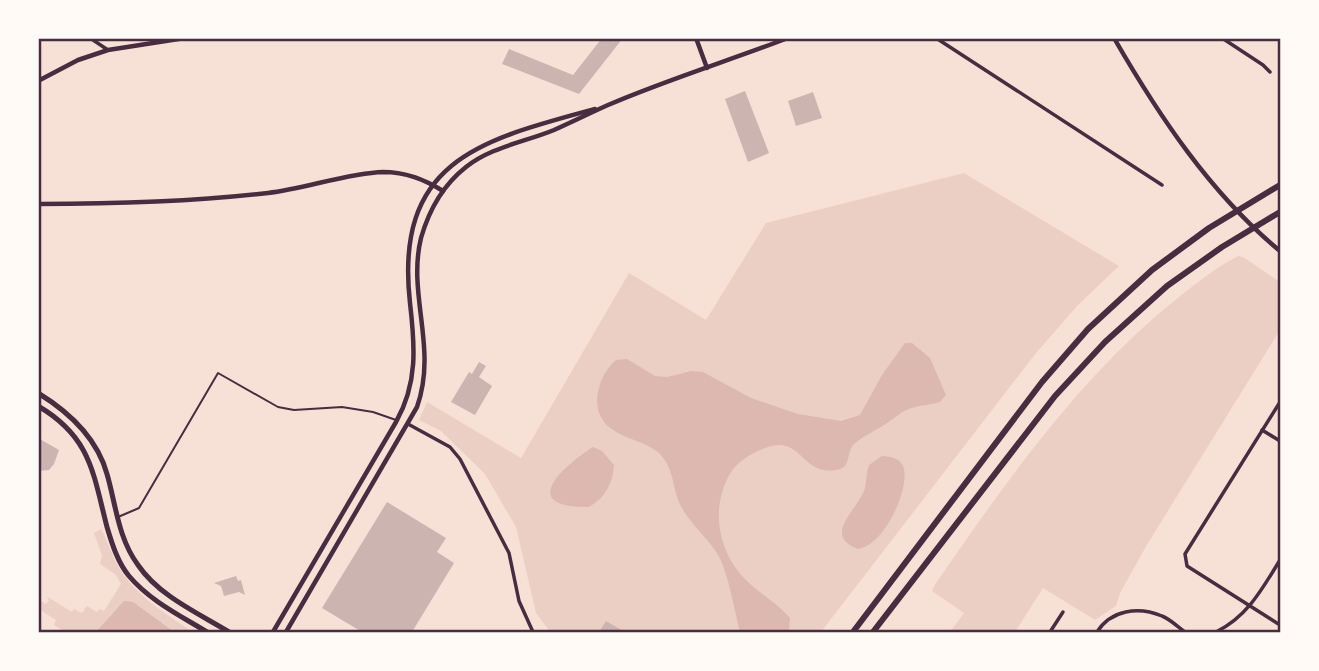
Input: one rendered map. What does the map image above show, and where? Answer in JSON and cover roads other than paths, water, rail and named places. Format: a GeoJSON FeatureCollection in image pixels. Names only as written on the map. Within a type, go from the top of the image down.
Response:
{"type":"FeatureCollection","features":[{"type":"Feature","properties":{"kind":"highway"},"geometry":{"type":"LineString","coordinates":[[853,632],[1042,382],[1088,329],[1152,270],[1209,228],[1280,185]]}},
{"type":"Feature","properties":{"kind":"highway"},"geometry":{"type":"LineString","coordinates":[[873,632],[1055,396],[1105,342],[1167,286],[1222,247],[1280,212]]}},
{"type":"Feature","properties":{"kind":"main road"},"geometry":{"type":"LineString","coordinates":[[38,81],[78,60],[108,50],[186,38]]}},
{"type":"Feature","properties":{"kind":"main road"},"geometry":{"type":"LineString","coordinates":[[696,38],[707,68]]}},
{"type":"Feature","properties":{"kind":"main road"},"geometry":{"type":"LineString","coordinates":[[286,632],[419,401],[426,361],[418,282],[419,249],[427,220],[443,191],[459,173],[483,156],[551,131],[609,105],[788,38]]}},
{"type":"Feature","properties":{"kind":"main road"},"geometry":{"type":"LineString","coordinates":[[1114,38],[1175,136],[1220,192],[1280,251]]}},
{"type":"Feature","properties":{"kind":"main road"},"geometry":{"type":"LineString","coordinates":[[273,632],[397,421],[410,393],[414,348],[407,279],[408,246],[417,214],[434,185],[460,158],[497,138],[609,105]]}},
{"type":"Feature","properties":{"kind":"main road"},"geometry":{"type":"LineString","coordinates":[[38,204],[194,201],[270,193],[380,172],[408,174],[443,191]]}},
{"type":"Feature","properties":{"kind":"main road"},"geometry":{"type":"LineString","coordinates":[[38,393],[58,405],[94,444],[106,471],[125,544],[139,567],[153,583],[229,632]]}},
{"type":"Feature","properties":{"kind":"main road"},"geometry":{"type":"LineString","coordinates":[[38,406],[65,425],[86,451],[111,540],[128,575],[157,601],[207,632]]}},
{"type":"Feature","properties":{"kind":"street"},"geometry":{"type":"LineString","coordinates":[[90,38],[108,50]]}},
{"type":"Feature","properties":{"kind":"street"},"geometry":{"type":"LineString","coordinates":[[936,38],[1162,184]]}},
{"type":"Feature","properties":{"kind":"street"},"geometry":{"type":"LineString","coordinates":[[1222,38],[1270,72]]}},
{"type":"Feature","properties":{"kind":"street"},"geometry":{"type":"LineString","coordinates":[[1280,402],[1185,554],[1187,566],[1280,625]]}},
{"type":"Feature","properties":{"kind":"street"},"geometry":{"type":"LineString","coordinates":[[408,424],[450,447],[460,459],[509,552],[519,601],[533,632]]}},
{"type":"Feature","properties":{"kind":"street"},"geometry":{"type":"LineString","coordinates":[[1262,430],[1280,441]]}},
{"type":"Feature","properties":{"kind":"street"},"geometry":{"type":"LineString","coordinates":[[1216,632],[1231,625],[1251,606],[1280,560]]}},
{"type":"Feature","properties":{"kind":"street"},"geometry":{"type":"LineString","coordinates":[[1097,632],[1105,620],[1131,609],[1163,616],[1185,632]]}},
{"type":"Feature","properties":{"kind":"street"},"geometry":{"type":"LineString","coordinates":[[1050,632],[1063,612]]}},
{"type":"Feature","properties":{"kind":"lane"},"geometry":{"type":"LineString","coordinates":[[117,517],[139,508],[218,373],[278,407],[294,410],[342,407],[373,412],[397,421]]}}]}
